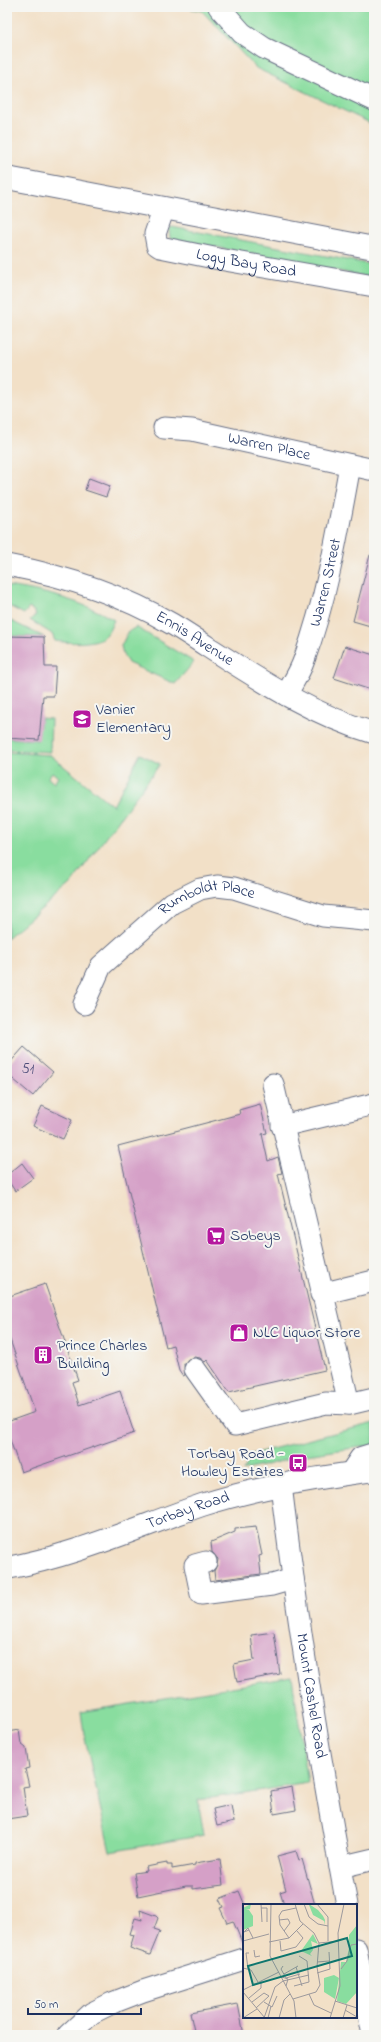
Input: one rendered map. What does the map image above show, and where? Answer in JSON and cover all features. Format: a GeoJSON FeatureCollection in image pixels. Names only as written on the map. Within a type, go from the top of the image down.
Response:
{"type":"FeatureCollection","features":[{"type":"Feature","properties":{"kind":"main road"},"geometry":{"type":"LineString","coordinates":[[8,182],[164,208],[374,248]]}},
{"type":"Feature","properties":{"kind":"main road"},"geometry":{"type":"LineString","coordinates":[[374,1454],[361,1458],[351,1473],[365,1484],[374,1485]]}},
{"type":"Feature","properties":{"kind":"main road","name":"Torbay Road"},"geometry":{"type":"LineString","coordinates":[[7,1568],[58,1556],[227,1498],[281,1485],[374,1470]]}},
{"type":"Feature","properties":{"kind":"street"},"geometry":{"type":"LineString","coordinates":[[219,7],[242,33],[264,48],[374,100]]}},
{"type":"Feature","properties":{"kind":"street","name":"Logy Bay Road"},"geometry":{"type":"LineString","coordinates":[[164,208],[155,234],[157,245],[160,247],[219,259],[374,286]]}},
{"type":"Feature","properties":{"kind":"street","name":"Warren Place"},"geometry":{"type":"LineString","coordinates":[[164,428],[192,430],[374,470]]}},
{"type":"Feature","properties":{"kind":"street","name":"Warren Street"},"geometry":{"type":"LineString","coordinates":[[286,695],[304,661],[318,619],[335,548],[350,465]]}},
{"type":"Feature","properties":{"kind":"street","name":"Ennis Avenue"},"geometry":{"type":"LineString","coordinates":[[7,565],[50,573],[134,604],[173,624],[286,695],[339,722],[374,733]]}},
{"type":"Feature","properties":{"kind":"street","name":"Rumboldt Place"},"geometry":{"type":"LineString","coordinates":[[84,1004],[101,966],[172,903],[200,889],[217,886],[234,888],[323,916],[374,921]]}},
{"type":"Feature","properties":{"kind":"street"},"geometry":{"type":"LineString","coordinates":[[273,1084],[349,1404]]}},
{"type":"Feature","properties":{"kind":"street"},"geometry":{"type":"LineString","coordinates":[[282,1126],[374,1104]]}},
{"type":"Feature","properties":{"kind":"street"},"geometry":{"type":"LineString","coordinates":[[322,1294],[374,1281]]}},
{"type":"Feature","properties":{"kind":"street"},"geometry":{"type":"LineString","coordinates":[[195,1369],[235,1425],[326,1402],[349,1404],[374,1398]]}},
{"type":"Feature","properties":{"kind":"street","name":"Mount Cashel Road"},"geometry":{"type":"LineString","coordinates":[[281,1485],[309,1691],[347,1904]]}},
{"type":"Feature","properties":{"kind":"street"},"geometry":{"type":"LineString","coordinates":[[206,1562],[195,1565],[201,1594],[272,1585],[293,1579]]}},
{"type":"Feature","properties":{"kind":"street"},"geometry":{"type":"LineString","coordinates":[[340,1867],[374,1860]]}},
{"type":"Feature","properties":{"kind":"street"},"geometry":{"type":"LineString","coordinates":[[357,1954],[373,2035]]}},
{"type":"Feature","properties":{"kind":"street"},"geometry":{"type":"LineString","coordinates":[[68,2035],[92,2013],[112,2003],[143,1990],[243,1959]]}},
{"type":"Feature","properties":{"kind":"green space"},"geometry":{"type":"Polygon","coordinates":[[[183,7],[374,7],[374,125],[256,68],[202,11],[183,7]]]}},
{"type":"Feature","properties":{"kind":"green space"},"geometry":{"type":"Polygon","coordinates":[[[172,227],[374,265],[374,278],[170,238],[169,229],[172,227]]]}},
{"type":"Feature","properties":{"kind":"green space"},"geometry":{"type":"Polygon","coordinates":[[[7,586],[49,594],[76,602],[114,620],[107,634],[103,638],[90,642],[75,643],[55,641],[52,634],[30,620],[36,615],[34,611],[29,608],[24,614],[7,605],[7,586]]]}},
{"type":"Feature","properties":{"kind":"green space"},"geometry":{"type":"Polygon","coordinates":[[[7,619],[44,637],[7,636],[7,619]]]}},
{"type":"Feature","properties":{"kind":"green space"},"geometry":{"type":"Polygon","coordinates":[[[136,627],[194,662],[175,684],[128,663],[121,646],[128,632],[136,627]]]}},
{"type":"Feature","properties":{"kind":"green space"},"geometry":{"type":"Polygon","coordinates":[[[41,718],[51,719],[50,752],[7,750],[7,738],[38,740],[41,718]]]}},
{"type":"Feature","properties":{"kind":"green space"},"geometry":{"type":"Polygon","coordinates":[[[7,752],[50,755],[113,806],[140,754],[160,764],[71,884],[7,938],[7,752]],[[52,772],[48,778],[54,783],[58,777],[52,772]]]}},
{"type":"Feature","properties":{"kind":"green space"},"geometry":{"type":"Polygon","coordinates":[[[374,1423],[374,1445],[306,1455],[242,1471],[246,1467],[248,1455],[374,1423]]]}},
{"type":"Feature","properties":{"kind":"green space"},"geometry":{"type":"Polygon","coordinates":[[[292,1677],[308,1783],[198,1800],[204,1835],[110,1852],[84,1734],[81,1712],[292,1677]]]}},
{"type":"Feature","properties":{"kind":"building"},"geometry":{"type":"Polygon","coordinates":[[[89,478],[110,486],[106,497],[85,490],[89,478]]]}},
{"type":"Feature","properties":{"kind":"building"},"geometry":{"type":"Polygon","coordinates":[[[370,555],[374,555],[374,627],[353,621],[370,555]]]}},
{"type":"Feature","properties":{"kind":"building"},"geometry":{"type":"Polygon","coordinates":[[[7,636],[44,637],[45,667],[56,667],[54,696],[43,696],[39,740],[7,738],[7,636]]]}},
{"type":"Feature","properties":{"kind":"building"},"geometry":{"type":"Polygon","coordinates":[[[345,646],[374,655],[374,691],[334,678],[345,646]]]}},
{"type":"Feature","properties":{"kind":"building"},"geometry":{"type":"Polygon","coordinates":[[[24,1047],[53,1072],[33,1096],[7,1074],[7,1066],[24,1047]]]}},
{"type":"Feature","properties":{"kind":"building","name":"Sobeys"},"geometry":{"type":"Polygon","coordinates":[[[260,1104],[267,1133],[262,1134],[268,1161],[278,1157],[282,1173],[278,1174],[325,1370],[229,1392],[207,1360],[205,1362],[200,1358],[194,1357],[188,1359],[184,1364],[185,1375],[183,1376],[179,1370],[173,1345],[166,1347],[118,1146],[240,1114],[239,1110],[260,1104]]]}},
{"type":"Feature","properties":{"kind":"building"},"geometry":{"type":"Polygon","coordinates":[[[42,1106],[72,1120],[63,1139],[33,1126],[42,1106]]]}},
{"type":"Feature","properties":{"kind":"building"},"geometry":{"type":"Polygon","coordinates":[[[22,1163],[33,1178],[15,1191],[7,1179],[7,1175],[22,1163]]]}},
{"type":"Feature","properties":{"kind":"building","name":"Prince Charles Building"},"geometry":{"type":"Polygon","coordinates":[[[45,1284],[78,1380],[72,1382],[79,1405],[120,1391],[134,1433],[21,1472],[7,1431],[7,1422],[35,1412],[7,1331],[7,1297],[45,1284]]]}},
{"type":"Feature","properties":{"kind":"building"},"geometry":{"type":"Polygon","coordinates":[[[256,1527],[262,1555],[259,1556],[261,1574],[215,1580],[214,1571],[218,1559],[212,1552],[211,1542],[235,1532],[235,1529],[256,1527]]]}},
{"type":"Feature","properties":{"kind":"building"},"geometry":{"type":"Polygon","coordinates":[[[274,1632],[280,1674],[237,1682],[234,1664],[254,1660],[251,1635],[274,1632]]]}},
{"type":"Feature","properties":{"kind":"building"},"geometry":{"type":"Polygon","coordinates":[[[19,1730],[21,1744],[26,1748],[29,1768],[25,1769],[29,1786],[23,1787],[27,1816],[7,1819],[7,1732],[19,1730]]]}},
{"type":"Feature","properties":{"kind":"building"},"geometry":{"type":"Polygon","coordinates":[[[292,1787],[296,1810],[274,1814],[271,1791],[292,1787]]]}},
{"type":"Feature","properties":{"kind":"building"},"geometry":{"type":"Polygon","coordinates":[[[231,1805],[234,1822],[217,1826],[213,1809],[231,1805]]]}},
{"type":"Feature","properties":{"kind":"building"},"geometry":{"type":"Polygon","coordinates":[[[296,1851],[299,1860],[302,1859],[315,1904],[284,1904],[280,1892],[286,1890],[277,1856],[296,1851]]]}},
{"type":"Feature","properties":{"kind":"building"},"geometry":{"type":"Polygon","coordinates":[[[220,1859],[223,1885],[193,1889],[193,1886],[186,1886],[138,1896],[134,1873],[147,1871],[146,1867],[167,1863],[167,1865],[172,1865],[172,1869],[220,1859]]]}},
{"type":"Feature","properties":{"kind":"building"},"geometry":{"type":"Polygon","coordinates":[[[239,1891],[244,1903],[243,1945],[233,1921],[227,1923],[220,1908],[223,1907],[219,1899],[239,1891]]]}},
{"type":"Feature","properties":{"kind":"building"},"geometry":{"type":"Polygon","coordinates":[[[140,1910],[158,1918],[154,1929],[160,1931],[150,1955],[130,1948],[134,1935],[130,1934],[135,1918],[142,1920],[140,1910]]]}},
{"type":"Feature","properties":{"kind":"building"},"geometry":{"type":"Polygon","coordinates":[[[238,2004],[244,2035],[195,2035],[190,2013],[238,2004]]]}},
{"type":"Feature","properties":{"kind":"place","name":"Vanier Elementary"},"geometry":{"type":"Point","coordinates":[82,719]}},
{"type":"Feature","properties":{"kind":"place","name":"Sobeys"},"geometry":{"type":"Point","coordinates":[216,1236]}},
{"type":"Feature","properties":{"kind":"place","name":"NLC Liquor Store"},"geometry":{"type":"Point","coordinates":[239,1333]}},
{"type":"Feature","properties":{"kind":"place","name":"Prince Charles Building"},"geometry":{"type":"Point","coordinates":[43,1355]}},
{"type":"Feature","properties":{"kind":"place","name":"Torbay Road - Howley Estates"},"geometry":{"type":"Point","coordinates":[298,1463]}}]}
